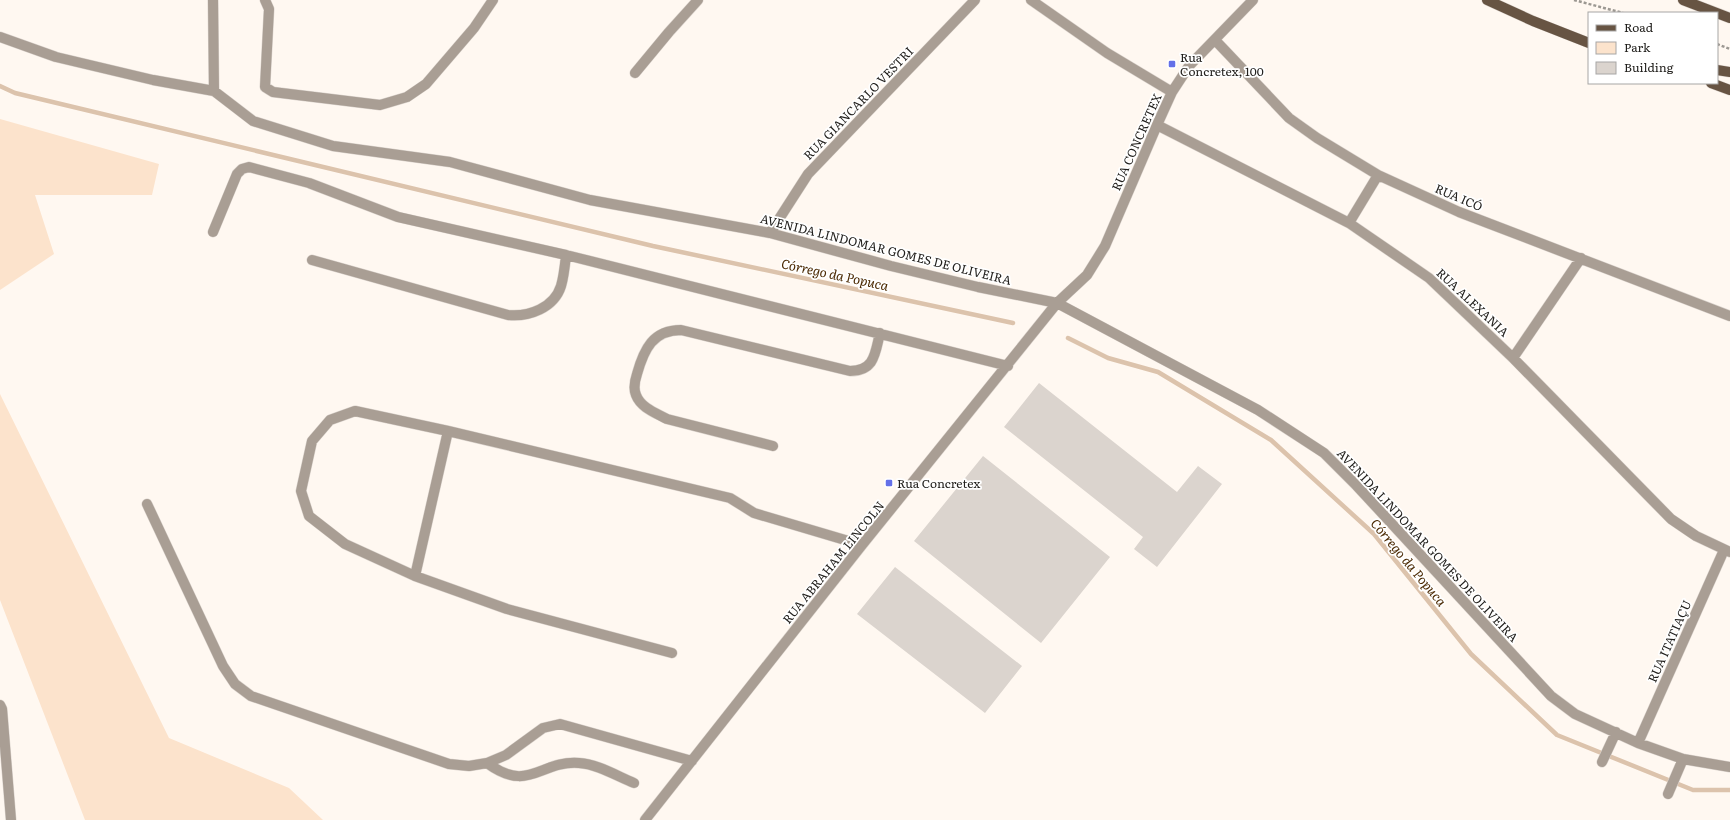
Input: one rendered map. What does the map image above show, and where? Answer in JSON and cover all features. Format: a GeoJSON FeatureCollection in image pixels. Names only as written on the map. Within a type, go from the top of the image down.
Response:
{"type":"FeatureCollection","features":[{"type":"Feature","properties":{"kind":"main road"},"geometry":{"type":"LineString","coordinates":[[1487,0],[1533,21],[1588,43]]}},
{"type":"Feature","properties":{"kind":"main road"},"geometry":{"type":"LineString","coordinates":[[1683,0],[1701,3],[1730,18]]}},
{"type":"Feature","properties":{"kind":"main road"},"geometry":{"type":"LineString","coordinates":[[1718,70],[1730,72]]}},
{"type":"Feature","properties":{"kind":"main road"},"geometry":{"type":"LineString","coordinates":[[1714,84],[1730,90]]}},
{"type":"Feature","properties":{"kind":"street"},"geometry":{"type":"LineString","coordinates":[[213,0],[214,91]]}},
{"type":"Feature","properties":{"kind":"street"},"geometry":{"type":"LineString","coordinates":[[265,0],[269,9],[265,87],[273,92],[380,105],[407,98],[426,84],[474,28],[493,0]]}},
{"type":"Feature","properties":{"kind":"street"},"geometry":{"type":"LineString","coordinates":[[636,73],[669,32],[698,0]]}},
{"type":"Feature","properties":{"kind":"street","name":"RUA GIANCARLO VESTRI"},"geometry":{"type":"LineString","coordinates":[[770,233],[808,174],[976,0]]}},
{"type":"Feature","properties":{"kind":"street"},"geometry":{"type":"LineString","coordinates":[[1031,0],[1107,53],[1172,92]]}},
{"type":"Feature","properties":{"kind":"street","name":"RUA CONCRETEX"},"geometry":{"type":"LineString","coordinates":[[1058,303],[1087,275],[1105,246],[1172,92],[1188,66],[1215,40],[1252,0]]}},
{"type":"Feature","properties":{"kind":"street","name":"AVENIDA LINDOMAR GOMES DE OLIVEIRA"},"geometry":{"type":"LineString","coordinates":[[0,37],[56,57],[153,80],[214,91],[253,120],[332,146],[450,162],[590,200],[770,233],[898,268],[978,287],[1058,303],[1252,407],[1324,453],[1356,485],[1551,696],[1575,714],[1638,743],[1683,759],[1730,767]]}},
{"type":"Feature","properties":{"kind":"street","name":"RUA ICÓ"},"geometry":{"type":"LineString","coordinates":[[1215,40],[1289,118],[1317,138],[1378,175],[1459,212],[1730,316]]}},
{"type":"Feature","properties":{"kind":"street","name":"RUA ALEXANIA"},"geometry":{"type":"LineString","coordinates":[[1157,125],[1348,223],[1429,278],[1513,358],[1671,519],[1696,536],[1727,551]]}},
{"type":"Feature","properties":{"kind":"street"},"geometry":{"type":"LineString","coordinates":[[212,232],[237,174],[242,169],[249,167],[309,183],[398,217],[566,255],[1008,366]]}},
{"type":"Feature","properties":{"kind":"street"},"geometry":{"type":"LineString","coordinates":[[1348,223],[1378,175]]}},
{"type":"Feature","properties":{"kind":"street"},"geometry":{"type":"LineString","coordinates":[[312,260],[508,315],[521,316],[535,313],[555,296],[561,287],[566,255]]}},
{"type":"Feature","properties":{"kind":"street"},"geometry":{"type":"LineString","coordinates":[[1513,358],[1581,258]]}},
{"type":"Feature","properties":{"kind":"street","name":"RUA ABRAHAM LINCOLN"},"geometry":{"type":"LineString","coordinates":[[645,820],[862,545],[1058,303]]}},
{"type":"Feature","properties":{"kind":"street"},"geometry":{"type":"LineString","coordinates":[[772,446],[667,419],[651,411],[642,404],[635,394],[634,384],[642,357],[649,345],[658,336],[669,330],[681,330],[850,371],[860,371],[868,367],[873,359],[880,333]]}},
{"type":"Feature","properties":{"kind":"street"},"geometry":{"type":"LineString","coordinates":[[672,653],[507,609],[415,576],[345,544],[309,516],[301,491],[312,441],[330,420],[355,411],[448,431],[730,498],[754,513],[862,545]]}},
{"type":"Feature","properties":{"kind":"street"},"geometry":{"type":"LineString","coordinates":[[415,576],[448,431]]}},
{"type":"Feature","properties":{"kind":"street"},"geometry":{"type":"LineString","coordinates":[[147,504],[222,666],[235,684],[251,696],[449,764],[469,766],[487,763],[506,754],[543,728],[560,724],[692,761]]}},
{"type":"Feature","properties":{"kind":"street","name":"RUA ITATIAÇU"},"geometry":{"type":"LineString","coordinates":[[1638,743],[1727,551]]}},
{"type":"Feature","properties":{"kind":"street"},"geometry":{"type":"LineString","coordinates":[[0,706],[2,709],[10,820]]}},
{"type":"Feature","properties":{"kind":"street"},"geometry":{"type":"LineString","coordinates":[[1602,762],[1610,748],[1616,732]]}},
{"type":"Feature","properties":{"kind":"street"},"geometry":{"type":"LineString","coordinates":[[1668,794],[1683,759]]}},
{"type":"Feature","properties":{"kind":"street"},"geometry":{"type":"LineString","coordinates":[[487,763],[500,773],[523,777],[566,763],[580,762],[634,783]]}},
{"type":"Feature","properties":{"kind":"path"},"geometry":{"type":"LineString","coordinates":[[1574,0],[1619,12]]}},
{"type":"Feature","properties":{"kind":"path"},"geometry":{"type":"LineString","coordinates":[[1718,44],[1730,49]]}},
{"type":"Feature","properties":{"kind":"green space"},"geometry":{"type":"Polygon","coordinates":[[[0,119],[159,164],[152,195],[35,195],[54,254],[0,290],[0,119]]]}},
{"type":"Feature","properties":{"kind":"green space"},"geometry":{"type":"Polygon","coordinates":[[[0,394],[169,738],[289,788],[323,820],[85,820],[0,600],[0,394]]]}},
{"type":"Feature","properties":{"kind":"building"},"geometry":{"type":"Polygon","coordinates":[[[1039,383],[1177,492],[1198,466],[1222,484],[1157,567],[1134,549],[1143,537],[1004,427],[1039,383]]]}},
{"type":"Feature","properties":{"kind":"building"},"geometry":{"type":"Polygon","coordinates":[[[983,456],[1110,557],[1041,643],[914,541],[983,456]]]}},
{"type":"Feature","properties":{"kind":"building"},"geometry":{"type":"Polygon","coordinates":[[[895,567],[1022,666],[985,713],[857,614],[895,567]]]}},
{"type":"Feature","properties":{"kind":"waterway"},"geometry":{"type":"LineString","coordinates":[[0,86],[15,93],[653,246],[1013,323]]}},
{"type":"Feature","properties":{"kind":"waterway","name":"Córrego da Popuca"},"geometry":{"type":"LineString","coordinates":[[1068,338],[1108,358],[1158,372],[1271,440],[1374,534],[1471,654],[1557,735],[1693,790],[1730,790]]}},
{"type":"Feature","properties":{"kind":"place","name":"Rua Concretex, 100"},"geometry":{"type":"Point","coordinates":[1172,64]}},
{"type":"Feature","properties":{"kind":"place","name":"Rua Concretex"},"geometry":{"type":"Point","coordinates":[889,483]}}]}
